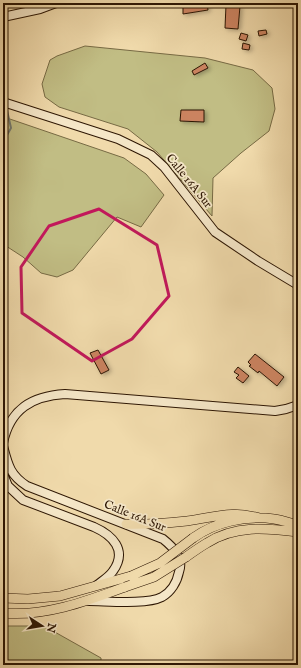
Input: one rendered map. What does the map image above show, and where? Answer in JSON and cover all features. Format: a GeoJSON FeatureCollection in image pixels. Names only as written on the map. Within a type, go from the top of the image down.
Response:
{"type":"FeatureCollection","features":[{"type":"Feature","properties":{"kind":"main road"},"geometry":{"type":"LineString","coordinates":[[3,17],[40,10],[56,3]]}},
{"type":"Feature","properties":{"kind":"main road","name":"Calle 16A Sur"},"geometry":{"type":"LineString","coordinates":[[3,102],[118,139],[151,155],[164,167],[215,232],[258,261],[298,285]]}},
{"type":"Feature","properties":{"kind":"main road","name":"Calle 16A Sur"},"geometry":{"type":"LineString","coordinates":[[84,601],[132,601],[162,597],[168,592],[176,581],[180,566],[180,559],[174,548],[163,539],[27,486],[19,481],[10,469],[3,444],[7,430],[16,414],[31,402],[40,398],[51,395],[65,394],[269,411],[286,409],[298,405]]}},
{"type":"Feature","properties":{"kind":"main road"},"geometry":{"type":"LineString","coordinates":[[3,474],[8,486],[23,500],[104,531],[114,540],[118,553],[116,564],[113,571],[97,586]]}},
{"type":"Feature","properties":{"kind":"main road"},"geometry":{"type":"LineString","coordinates":[[126,524],[145,525],[186,521],[228,513],[246,514],[260,518]]}},
{"type":"Feature","properties":{"kind":"main road"},"geometry":{"type":"LineString","coordinates":[[3,598],[28,599],[60,596],[131,576],[160,563],[193,538],[218,524],[244,519],[260,518],[274,519],[298,525]]}},
{"type":"Feature","properties":{"kind":"main road"},"geometry":{"type":"LineString","coordinates":[[3,613],[23,614],[84,601],[154,577],[214,539],[244,529],[266,528],[298,532]]}},
{"type":"Feature","properties":{"kind":"highlighted area"},"geometry":{"type":"Polygon","coordinates":[[[99,209],[157,245],[169,296],[132,339],[92,361],[22,313],[21,267],[49,226],[99,209]]]}},
{"type":"Feature","properties":{"kind":"shaded area"},"geometry":{"type":"Polygon","coordinates":[[[85,46],[205,58],[253,70],[272,88],[275,109],[269,131],[213,178],[212,216],[157,152],[128,129],[59,107],[45,97],[42,84],[50,60],[85,46]]]}},
{"type":"Feature","properties":{"kind":"shaded area"},"geometry":{"type":"Polygon","coordinates":[[[4,117],[124,158],[146,174],[164,195],[141,227],[117,217],[73,270],[57,277],[41,273],[23,257],[3,244],[4,117]]]}},
{"type":"Feature","properties":{"kind":"shaded area"},"geometry":{"type":"Polygon","coordinates":[[[3,626],[42,626],[101,658],[101,665],[3,665],[3,626]]]}},
{"type":"Feature","properties":{"kind":"building"},"geometry":{"type":"Polygon","coordinates":[[[207,3],[208,10],[183,14],[183,5],[207,3]]]}},
{"type":"Feature","properties":{"kind":"building"},"geometry":{"type":"Polygon","coordinates":[[[226,5],[240,6],[238,29],[225,28],[226,5]]]}},
{"type":"Feature","properties":{"kind":"building"},"geometry":{"type":"Polygon","coordinates":[[[266,30],[267,34],[259,36],[258,31],[266,30]]]}},
{"type":"Feature","properties":{"kind":"building"},"geometry":{"type":"Polygon","coordinates":[[[241,33],[248,35],[246,41],[239,39],[241,33]]]}},
{"type":"Feature","properties":{"kind":"building"},"geometry":{"type":"Polygon","coordinates":[[[243,43],[250,45],[249,50],[242,49],[243,43]]]}},
{"type":"Feature","properties":{"kind":"building"},"geometry":{"type":"Polygon","coordinates":[[[205,63],[208,68],[194,75],[192,71],[205,63]]]}},
{"type":"Feature","properties":{"kind":"building"},"geometry":{"type":"Polygon","coordinates":[[[181,110],[204,110],[204,122],[180,121],[181,110]]]}},
{"type":"Feature","properties":{"kind":"building"},"geometry":{"type":"Polygon","coordinates":[[[98,350],[109,370],[101,374],[90,353],[98,350]]]}},
{"type":"Feature","properties":{"kind":"building"},"geometry":{"type":"Polygon","coordinates":[[[255,354],[284,377],[277,386],[259,371],[258,373],[249,366],[251,365],[248,362],[255,354]]]}},
{"type":"Feature","properties":{"kind":"building"},"geometry":{"type":"Polygon","coordinates":[[[238,367],[249,376],[243,383],[236,378],[239,375],[234,372],[238,367]]]}},
{"type":"Feature","properties":{"kind":"waterway"},"geometry":{"type":"LineString","coordinates":[[3,92],[5,99]]}},
{"type":"Feature","properties":{"kind":"waterway"},"geometry":{"type":"LineString","coordinates":[[3,142],[11,128],[6,106]]}}]}
